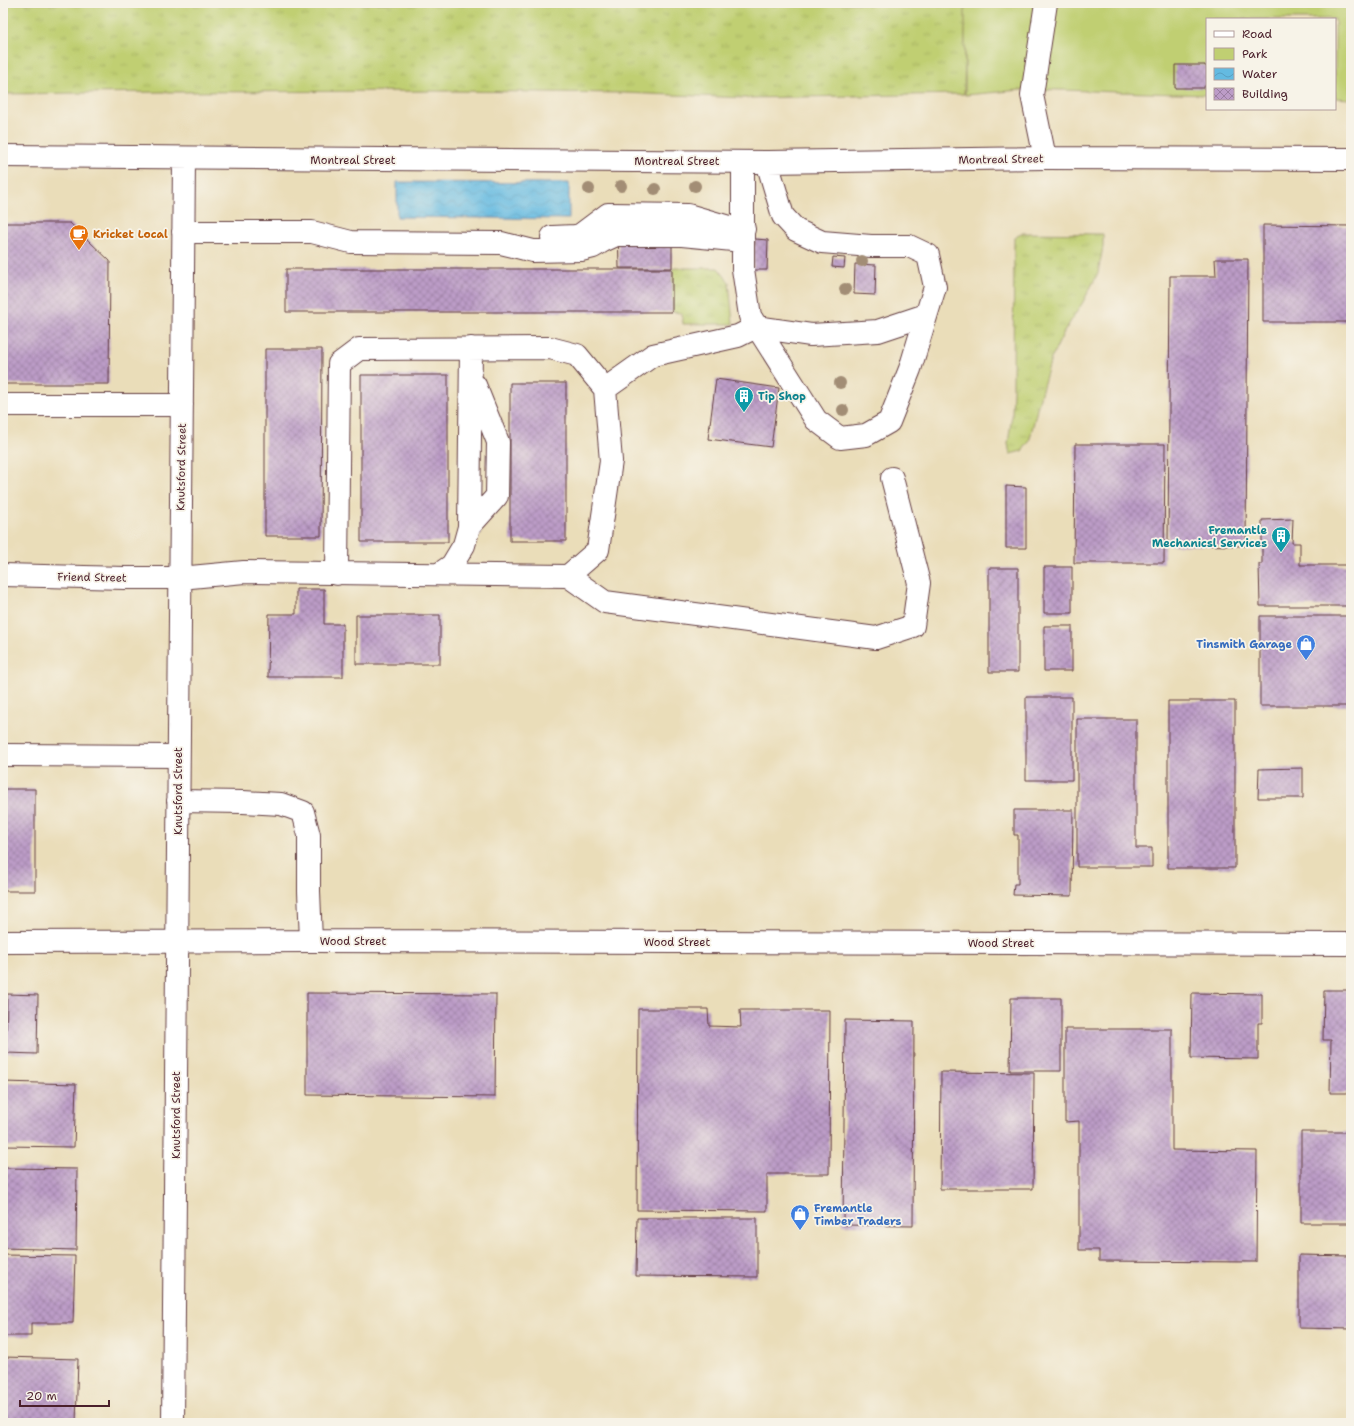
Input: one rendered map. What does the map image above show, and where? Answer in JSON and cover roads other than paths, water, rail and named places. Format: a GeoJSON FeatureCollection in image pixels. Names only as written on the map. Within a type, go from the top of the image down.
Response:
{"type":"FeatureCollection","features":[{"type":"Feature","properties":{"kind":"street"},"geometry":{"type":"LineString","coordinates":[[1045,158],[1032,95],[1046,3]]}},
{"type":"Feature","properties":{"kind":"street","name":"Montreal Street"},"geometry":{"type":"LineString","coordinates":[[3,156],[184,159],[743,162],[1045,158],[1351,159]]}},
{"type":"Feature","properties":{"kind":"street","name":"Knutsford Street"},"geometry":{"type":"LineString","coordinates":[[173,1423],[184,159]]}},
{"type":"Feature","properties":{"kind":"street"},"geometry":{"type":"LineString","coordinates":[[743,162],[743,269],[750,316],[816,420],[840,438],[866,435],[889,422],[910,369],[934,287],[928,255],[909,246],[871,246],[822,242],[796,230],[783,216],[767,162]]}},
{"type":"Feature","properties":{"kind":"street"},"geometry":{"type":"LineString","coordinates":[[183,232],[312,232],[351,242],[501,243],[533,251],[581,250],[593,247],[603,240],[616,235],[743,235]]}},
{"type":"Feature","properties":{"kind":"street"},"geometry":{"type":"LineString","coordinates":[[605,389],[653,355],[738,336],[756,327],[811,335],[878,331],[926,315]]}},
{"type":"Feature","properties":{"kind":"street"},"geometry":{"type":"LineString","coordinates":[[439,574],[452,566],[464,545],[469,527],[471,348]]}},
{"type":"Feature","properties":{"kind":"street"},"geometry":{"type":"LineString","coordinates":[[337,574],[339,364],[359,349],[550,348],[577,355],[605,389],[611,461],[598,550],[568,576],[605,602],[876,638],[913,626],[919,583],[892,478]]}},
{"type":"Feature","properties":{"kind":"street"},"geometry":{"type":"LineString","coordinates":[[3,405],[182,405]]}},
{"type":"Feature","properties":{"kind":"street","name":"Friend Street"},"geometry":{"type":"LineString","coordinates":[[3,575],[180,578],[244,572],[568,576]]}},
{"type":"Feature","properties":{"kind":"street"},"geometry":{"type":"LineString","coordinates":[[3,755],[178,756]]}},
{"type":"Feature","properties":{"kind":"street"},"geometry":{"type":"LineString","coordinates":[[178,801],[281,804],[303,812],[309,835],[311,941]]}},
{"type":"Feature","properties":{"kind":"street","name":"Wood Street"},"geometry":{"type":"LineString","coordinates":[[3,942],[311,941],[1351,944]]}},
{"type":"Feature","properties":{"kind":"water"},"geometry":{"type":"Polygon","coordinates":[[[397,182],[569,183],[569,219],[397,217],[397,182]]]}},
{"type":"Feature","properties":{"kind":"place","name":"Kricket Local"},"geometry":{"type":"Point","coordinates":[79,251]}},
{"type":"Feature","properties":{"kind":"place","name":"Tip Shop"},"geometry":{"type":"Point","coordinates":[744,413]}},
{"type":"Feature","properties":{"kind":"place","name":"Fremantle Mechanicsl Services"},"geometry":{"type":"Point","coordinates":[1281,553]}},
{"type":"Feature","properties":{"kind":"place","name":"Tinsmith Garage"},"geometry":{"type":"Point","coordinates":[1306,661]}},
{"type":"Feature","properties":{"kind":"place","name":"Fremantle Timber Traders"},"geometry":{"type":"Point","coordinates":[800,1231]}}]}
